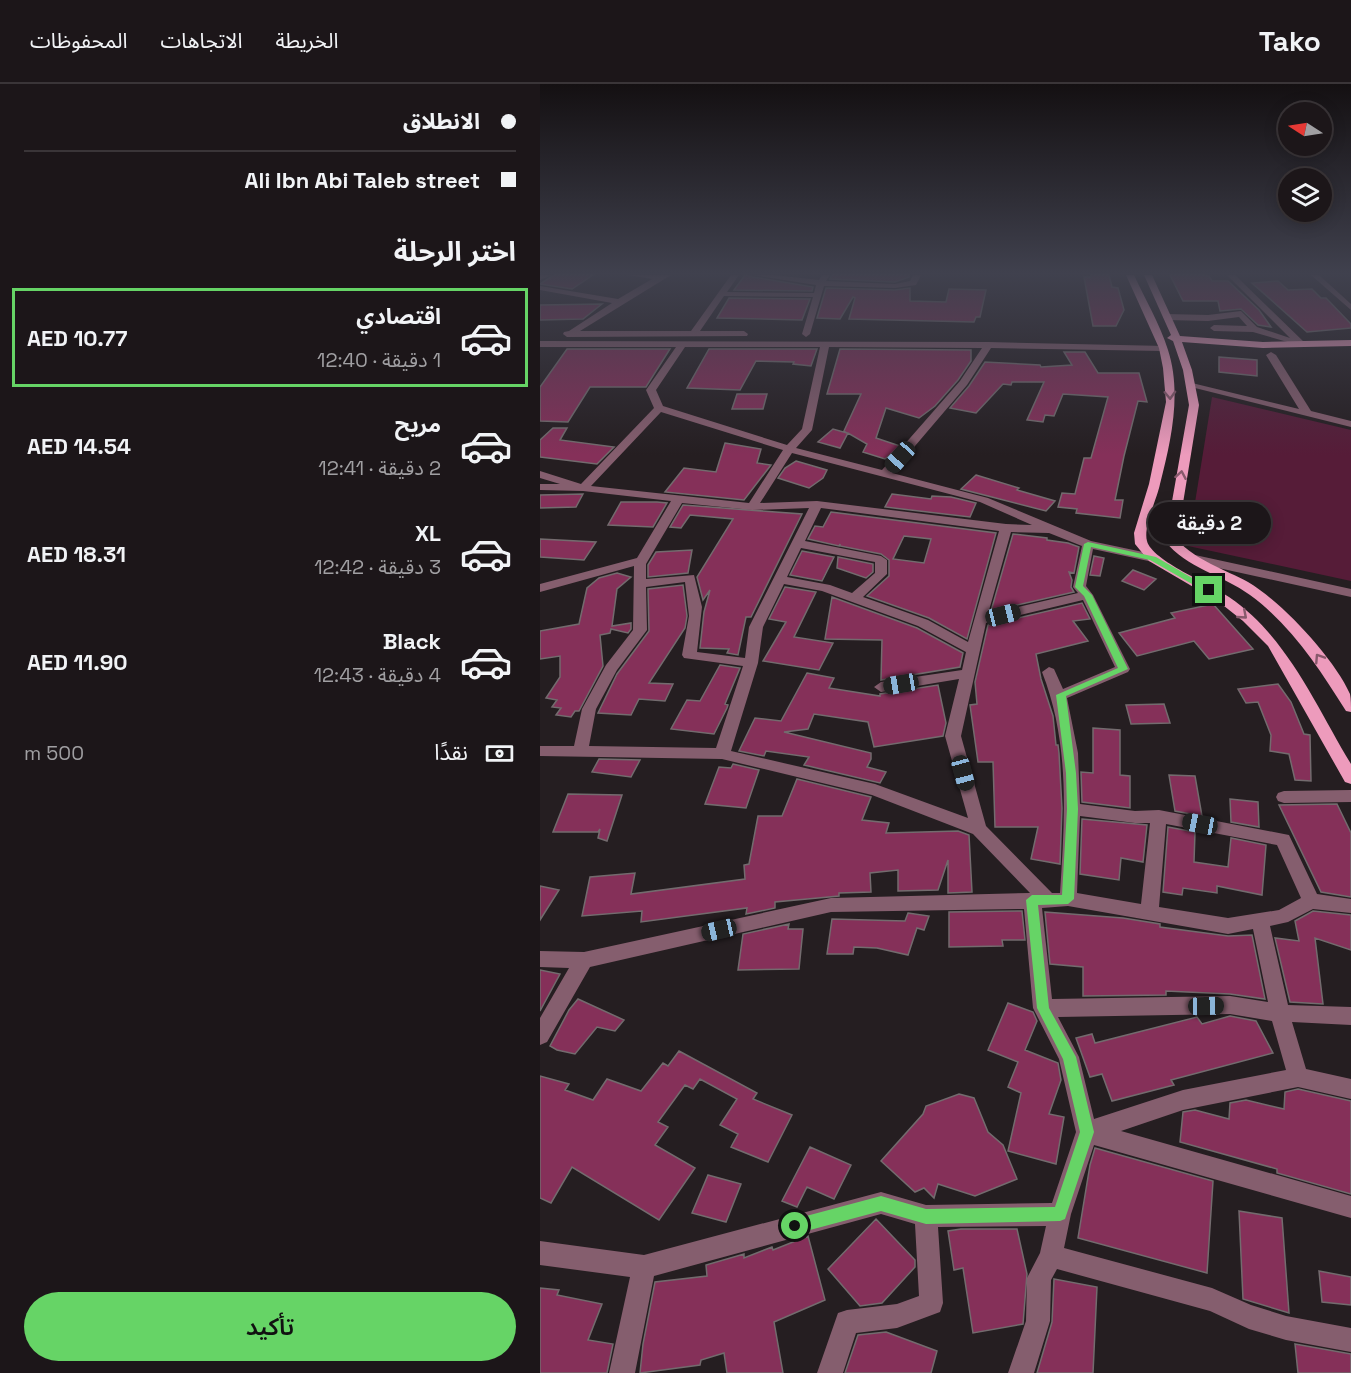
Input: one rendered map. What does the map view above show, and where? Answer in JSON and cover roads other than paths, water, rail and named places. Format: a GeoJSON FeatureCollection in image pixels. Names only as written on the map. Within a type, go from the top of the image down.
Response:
{"type":"FeatureCollection","features":[{"type":"Feature","properties":{"kind":"main road"},"geometry":{"type":"LineString","coordinates":[[1157,335],[1168,368],[1171,402],[1155,484],[1140,533],[1141,544],[1153,558],[1224,599],[1248,618],[1273,645],[1351,777]]}},
{"type":"Feature","properties":{"kind":"main road"},"geometry":{"type":"LineString","coordinates":[[1176,335],[1192,386],[1194,405],[1170,535],[1175,546],[1247,587],[1289,621],[1310,643],[1351,707]]}},
{"type":"Feature","properties":{"kind":"main road"},"geometry":{"type":"LineString","coordinates":[[1161,343],[1283,355]]}},
{"type":"Feature","properties":{"kind":"main road"},"geometry":{"type":"LineString","coordinates":[[1180,344],[1351,343]]}},
{"type":"Feature","properties":{"kind":"street"},"geometry":{"type":"LineString","coordinates":[[851,335],[1161,343]]}},
{"type":"Feature","properties":{"kind":"street"},"geometry":{"type":"LineString","coordinates":[[1218,335],[1222,342]]}},
{"type":"Feature","properties":{"kind":"street"},"geometry":{"type":"LineString","coordinates":[[1272,335],[1302,345]]}},
{"type":"Feature","properties":{"kind":"street"},"geometry":{"type":"LineString","coordinates":[[1292,335],[1302,345]]}},
{"type":"Feature","properties":{"kind":"street"},"geometry":{"type":"LineString","coordinates":[[540,344],[1161,343]]}},
{"type":"Feature","properties":{"kind":"street"},"geometry":{"type":"LineString","coordinates":[[683,344],[651,390],[659,408],[789,449],[984,500],[1013,510],[1088,544],[1153,558]]}},
{"type":"Feature","properties":{"kind":"street"},"geometry":{"type":"LineString","coordinates":[[752,507],[789,449],[807,430],[825,345]]}},
{"type":"Feature","properties":{"kind":"street"},"geometry":{"type":"LineString","coordinates":[[885,474],[964,382],[988,345]]}},
{"type":"Feature","properties":{"kind":"street"},"geometry":{"type":"LineString","coordinates":[[1270,355],[1307,413]]}},
{"type":"Feature","properties":{"kind":"street"},"geometry":{"type":"LineString","coordinates":[[1192,386],[1351,424]]}},
{"type":"Feature","properties":{"kind":"street"},"geometry":{"type":"LineString","coordinates":[[583,488],[659,408]]}},
{"type":"Feature","properties":{"kind":"street"},"geometry":{"type":"LineString","coordinates":[[540,474],[583,488]]}},
{"type":"Feature","properties":{"kind":"street"},"geometry":{"type":"LineString","coordinates":[[540,487],[583,488],[752,507],[817,504],[1006,528],[1051,529]]}},
{"type":"Feature","properties":{"kind":"street"},"geometry":{"type":"LineString","coordinates":[[579,752],[589,709],[611,668],[640,630],[642,561],[679,498]]}},
{"type":"Feature","properties":{"kind":"street"},"geometry":{"type":"LineString","coordinates":[[722,754],[751,663],[756,627],[817,504]]}},
{"type":"Feature","properties":{"kind":"street"},"geometry":{"type":"LineString","coordinates":[[1006,528],[988,588],[953,736],[979,829],[1040,901],[1043,1008],[1069,1057],[1087,1132],[1060,1214],[1051,1256],[1039,1278],[1038,1321],[1021,1373]]}},
{"type":"Feature","properties":{"kind":"street"},"geometry":{"type":"LineString","coordinates":[[797,543],[881,560],[881,574],[854,599]]}},
{"type":"Feature","properties":{"kind":"street"},"geometry":{"type":"LineString","coordinates":[[1061,695],[1124,669],[1087,595],[1079,587],[1088,544]]}},
{"type":"Feature","properties":{"kind":"street"},"geometry":{"type":"LineString","coordinates":[[1195,559],[1351,593]]}},
{"type":"Feature","properties":{"kind":"street"},"geometry":{"type":"LineString","coordinates":[[540,588],[642,561]]}},
{"type":"Feature","properties":{"kind":"street"},"geometry":{"type":"LineString","coordinates":[[644,583],[690,578],[696,598],[696,624],[689,655],[751,663]]}},
{"type":"Feature","properties":{"kind":"street"},"geometry":{"type":"LineString","coordinates":[[779,579],[825,588],[923,623],[957,643],[975,650]]}},
{"type":"Feature","properties":{"kind":"street"},"geometry":{"type":"LineString","coordinates":[[982,621],[1087,595]]}},
{"type":"Feature","properties":{"kind":"street"},"geometry":{"type":"LineString","coordinates":[[1049,672],[1061,695],[1071,773],[1072,809],[1068,899]]}},
{"type":"Feature","properties":{"kind":"street"},"geometry":{"type":"LineString","coordinates":[[881,687],[969,673]]}},
{"type":"Feature","properties":{"kind":"street"},"geometry":{"type":"LineString","coordinates":[[541,749],[579,752],[722,754],[875,790],[979,829]]}},
{"type":"Feature","properties":{"kind":"street"},"geometry":{"type":"LineString","coordinates":[[1284,797],[1351,796]]}},
{"type":"Feature","properties":{"kind":"street"},"geometry":{"type":"LineString","coordinates":[[1072,809],[1134,818],[1159,816],[1283,840],[1311,901]]}},
{"type":"Feature","properties":{"kind":"street"},"geometry":{"type":"LineString","coordinates":[[1149,913],[1159,816]]}},
{"type":"Feature","properties":{"kind":"street"},"geometry":{"type":"LineString","coordinates":[[540,959],[584,960],[831,905],[1068,899],[1228,926],[1282,917],[1311,901],[1351,906]]}},
{"type":"Feature","properties":{"kind":"street"},"geometry":{"type":"LineString","coordinates":[[1260,920],[1280,1013],[1298,1077]]}},
{"type":"Feature","properties":{"kind":"street"},"geometry":{"type":"LineString","coordinates":[[540,1036],[584,960]]}},
{"type":"Feature","properties":{"kind":"street"},"geometry":{"type":"LineString","coordinates":[[1043,1008],[1230,1005],[1280,1013],[1351,1016]]}},
{"type":"Feature","properties":{"kind":"street"},"geometry":{"type":"LineString","coordinates":[[1087,1132],[1183,1100],[1298,1077],[1351,1089]]}},
{"type":"Feature","properties":{"kind":"street"},"geometry":{"type":"LineString","coordinates":[[1087,1132],[1351,1208]]}},
{"type":"Feature","properties":{"kind":"street"},"geometry":{"type":"LineString","coordinates":[[540,1253],[644,1267],[881,1203],[926,1216],[1060,1214]]}},
{"type":"Feature","properties":{"kind":"street"},"geometry":{"type":"LineString","coordinates":[[830,1373],[847,1322],[897,1316],[931,1303],[926,1216]]}},
{"type":"Feature","properties":{"kind":"street"},"geometry":{"type":"LineString","coordinates":[[1051,1256],[1212,1300],[1249,1317],[1286,1328],[1351,1340]]}},
{"type":"Feature","properties":{"kind":"street"},"geometry":{"type":"LineString","coordinates":[[622,1373],[644,1267]]}}]}
